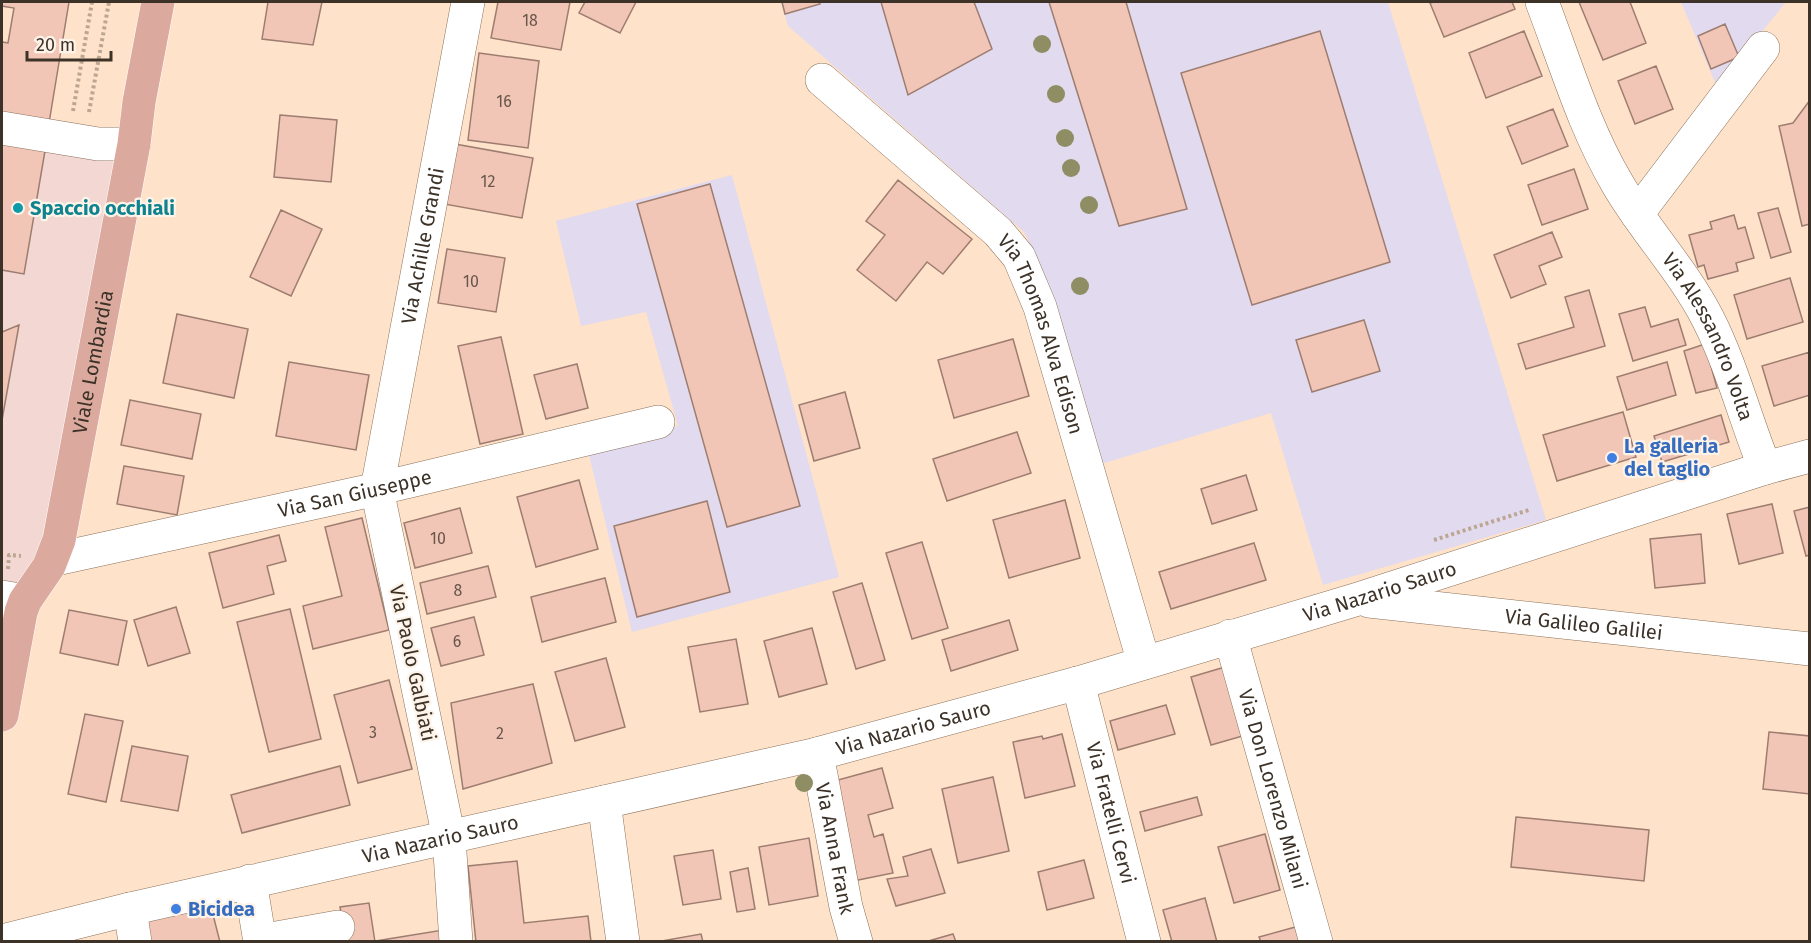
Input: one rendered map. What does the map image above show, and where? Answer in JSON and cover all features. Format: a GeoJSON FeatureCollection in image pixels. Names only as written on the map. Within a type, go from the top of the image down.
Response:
{"type":"FeatureCollection","features":[{"type":"Feature","properties":{"kind":"main road","name":"Viale Lombardia"},"geometry":{"type":"LineString","coordinates":[[2,715],[19,623],[13,599],[52,560],[60,533],[134,144],[139,102],[158,2]]}},
{"type":"Feature","properties":{"kind":"street","name":"Via Achille Grandi"},"geometry":{"type":"LineString","coordinates":[[377,489],[468,2]]}},
{"type":"Feature","properties":{"kind":"street","name":"Via Alessandro Volta"},"geometry":{"type":"LineString","coordinates":[[1542,2],[1599,148],[1617,183],[1682,274],[1708,318],[1765,468]]}},
{"type":"Feature","properties":{"kind":"street"},"geometry":{"type":"LineString","coordinates":[[1637,214],[1763,48]]}},
{"type":"Feature","properties":{"kind":"street","name":"Via Thomas Alva Edison"},"geometry":{"type":"LineString","coordinates":[[822,80],[990,224],[1019,257],[1040,308],[1144,663]]}},
{"type":"Feature","properties":{"kind":"street"},"geometry":{"type":"LineString","coordinates":[[2,128],[98,144],[134,144]]}},
{"type":"Feature","properties":{"kind":"street","name":"Via San Giuseppe"},"geometry":{"type":"LineString","coordinates":[[52,560],[377,489],[658,422]]}},
{"type":"Feature","properties":{"kind":"street","name":"Via Nazario Sauro"},"geometry":{"type":"LineString","coordinates":[[2,941],[250,881],[817,754],[1078,683],[1359,599],[1765,468],[1809,456]]}},
{"type":"Feature","properties":{"kind":"street","name":"Via Paolo Galbiati"},"geometry":{"type":"LineString","coordinates":[[377,489],[449,838],[456,942]]}},
{"type":"Feature","properties":{"kind":"street","name":"Via Galileo Galilei"},"geometry":{"type":"LineString","coordinates":[[1359,599],[1809,649]]}},
{"type":"Feature","properties":{"kind":"street","name":"Via Don Lorenzo Milani"},"geometry":{"type":"LineString","coordinates":[[1230,636],[1316,942]]}},
{"type":"Feature","properties":{"kind":"street","name":"Via Fratelli Cervi"},"geometry":{"type":"LineString","coordinates":[[1078,683],[1144,942]]}},
{"type":"Feature","properties":{"kind":"street","name":"Via Anna Frank"},"geometry":{"type":"LineString","coordinates":[[817,754],[842,886],[856,942]]}},
{"type":"Feature","properties":{"kind":"street"},"geometry":{"type":"LineString","coordinates":[[604,802],[623,942]]}},
{"type":"Feature","properties":{"kind":"street"},"geometry":{"type":"LineString","coordinates":[[250,881],[260,941],[338,927]]}},
{"type":"Feature","properties":{"kind":"street"},"geometry":{"type":"LineString","coordinates":[[130,909],[135,942]]}},
{"type":"Feature","properties":{"kind":"path"},"geometry":{"type":"LineString","coordinates":[[76,120],[72,113],[92,2]]}},
{"type":"Feature","properties":{"kind":"path"},"geometry":{"type":"LineString","coordinates":[[88,116],[109,2]]}},
{"type":"Feature","properties":{"kind":"shaded area"},"geometry":{"type":"Polygon","coordinates":[[[781,2],[1388,2],[1546,520],[1323,585],[1271,413],[1101,464],[1052,294],[1024,232],[788,26],[781,2]]]}},
{"type":"Feature","properties":{"kind":"shaded area"},"geometry":{"type":"Polygon","coordinates":[[[1681,2],[1786,2],[1717,87],[1681,2]]]}},
{"type":"Feature","properties":{"kind":"shaded area"},"geometry":{"type":"Polygon","coordinates":[[[2,124],[127,139],[43,565],[2,595],[2,124]]]}},
{"type":"Feature","properties":{"kind":"shaded area"},"geometry":{"type":"Polygon","coordinates":[[[732,175],[839,577],[632,632],[587,447],[678,426],[646,312],[581,326],[556,221],[732,175]]]}},
{"type":"Feature","properties":{"kind":"building"},"geometry":{"type":"Polygon","coordinates":[[[2,2],[69,2],[49,123],[2,115],[2,42],[8,43],[14,8],[2,6],[2,2]]]}},
{"type":"Feature","properties":{"kind":"building"},"geometry":{"type":"Polygon","coordinates":[[[268,2],[322,2],[313,45],[262,39],[268,2]]]}},
{"type":"Feature","properties":{"kind":"building"},"geometry":{"type":"Polygon","coordinates":[[[498,2],[570,2],[561,50],[491,38],[498,2]]]}},
{"type":"Feature","properties":{"kind":"building"},"geometry":{"type":"Polygon","coordinates":[[[585,2],[636,2],[620,33],[579,13],[585,2]]]}},
{"type":"Feature","properties":{"kind":"building"},"geometry":{"type":"Polygon","coordinates":[[[782,2],[820,2],[820,4],[785,14],[782,2]]]}},
{"type":"Feature","properties":{"kind":"building"},"geometry":{"type":"Polygon","coordinates":[[[881,2],[974,2],[992,49],[908,95],[881,2]]]}},
{"type":"Feature","properties":{"kind":"building"},"geometry":{"type":"Polygon","coordinates":[[[1049,2],[1126,2],[1187,209],[1119,226],[1049,2]]]}},
{"type":"Feature","properties":{"kind":"building"},"geometry":{"type":"Polygon","coordinates":[[[1512,2],[1515,9],[1444,37],[1430,3],[1512,2]]]}},
{"type":"Feature","properties":{"kind":"building"},"geometry":{"type":"Polygon","coordinates":[[[1579,2],[1630,2],[1646,43],[1603,60],[1579,2]]]}},
{"type":"Feature","properties":{"kind":"building"},"geometry":{"type":"Polygon","coordinates":[[[1725,24],[1739,57],[1711,69],[1698,36],[1725,24]]]}},
{"type":"Feature","properties":{"kind":"building"},"geometry":{"type":"Polygon","coordinates":[[[1320,31],[1390,262],[1252,305],[1181,73],[1320,31]]]}},
{"type":"Feature","properties":{"kind":"building"},"geometry":{"type":"Polygon","coordinates":[[[1524,31],[1542,76],[1486,98],[1469,53],[1524,31]]]}},
{"type":"Feature","properties":{"kind":"building"},"geometry":{"type":"Polygon","coordinates":[[[479,53],[539,61],[528,148],[468,140],[479,53]]]}},
{"type":"Feature","properties":{"kind":"building"},"geometry":{"type":"Polygon","coordinates":[[[1656,66],[1673,109],[1635,124],[1618,81],[1656,66]]]}},
{"type":"Feature","properties":{"kind":"building"},"geometry":{"type":"Polygon","coordinates":[[[1810,100],[1810,224],[1802,226],[1779,126],[1793,123],[1810,100]]]}},
{"type":"Feature","properties":{"kind":"building"},"geometry":{"type":"Polygon","coordinates":[[[1553,109],[1568,146],[1522,164],[1507,127],[1553,109]]]}},
{"type":"Feature","properties":{"kind":"building"},"geometry":{"type":"Polygon","coordinates":[[[280,115],[337,120],[331,182],[274,177],[280,115]]]}},
{"type":"Feature","properties":{"kind":"building","name":"Spaccio occhiali"},"geometry":{"type":"Polygon","coordinates":[[[2,138],[46,145],[24,274],[2,270],[2,138]]]}},
{"type":"Feature","properties":{"kind":"building"},"geometry":{"type":"Polygon","coordinates":[[[455,144],[533,158],[522,218],[444,204],[455,144]]]}},
{"type":"Feature","properties":{"kind":"building"},"geometry":{"type":"Polygon","coordinates":[[[1574,169],[1588,209],[1542,225],[1528,185],[1574,169]]]}},
{"type":"Feature","properties":{"kind":"building"},"geometry":{"type":"Polygon","coordinates":[[[898,180],[972,239],[943,274],[927,262],[896,301],[857,270],[885,235],[866,221],[898,180]]]}},
{"type":"Feature","properties":{"kind":"building"},"geometry":{"type":"Polygon","coordinates":[[[710,184],[800,506],[727,527],[637,204],[710,184]]]}},
{"type":"Feature","properties":{"kind":"building"},"geometry":{"type":"Polygon","coordinates":[[[1778,208],[1791,252],[1771,258],[1758,213],[1778,208]]]}},
{"type":"Feature","properties":{"kind":"building"},"geometry":{"type":"Polygon","coordinates":[[[281,210],[322,229],[291,296],[250,277],[281,210]]]}},
{"type":"Feature","properties":{"kind":"building"},"geometry":{"type":"Polygon","coordinates":[[[1734,215],[1738,229],[1745,227],[1754,258],[1736,263],[1738,271],[1708,279],[1704,265],[1698,267],[1689,235],[1712,229],[1710,222],[1734,215]]]}},
{"type":"Feature","properties":{"kind":"building"},"geometry":{"type":"Polygon","coordinates":[[[1552,232],[1562,257],[1539,266],[1546,284],[1511,298],[1494,255],[1552,232]]]}},
{"type":"Feature","properties":{"kind":"building"},"geometry":{"type":"Polygon","coordinates":[[[447,249],[505,258],[496,312],[438,303],[447,249]]]}},
{"type":"Feature","properties":{"kind":"building"},"geometry":{"type":"Polygon","coordinates":[[[1790,278],[1803,322],[1747,339],[1734,295],[1790,278]]]}},
{"type":"Feature","properties":{"kind":"building"},"geometry":{"type":"Polygon","coordinates":[[[1589,290],[1605,346],[1526,369],[1518,344],[1574,327],[1565,297],[1589,290]]]}},
{"type":"Feature","properties":{"kind":"building"},"geometry":{"type":"Polygon","coordinates":[[[1645,307],[1651,327],[1678,319],[1686,345],[1633,361],[1619,314],[1645,307]]]}},
{"type":"Feature","properties":{"kind":"building"},"geometry":{"type":"Polygon","coordinates":[[[177,314],[248,329],[234,398],[163,383],[177,314]]]}},
{"type":"Feature","properties":{"kind":"building"},"geometry":{"type":"Polygon","coordinates":[[[1364,320],[1380,371],[1312,392],[1296,340],[1364,320]]]}},
{"type":"Feature","properties":{"kind":"building"},"geometry":{"type":"Polygon","coordinates":[[[19,325],[2,420],[2,332],[19,325]]]}},
{"type":"Feature","properties":{"kind":"building"},"geometry":{"type":"Polygon","coordinates":[[[501,337],[523,434],[480,444],[458,346],[501,337]]]}},
{"type":"Feature","properties":{"kind":"building"},"geometry":{"type":"Polygon","coordinates":[[[1013,339],[1029,396],[954,418],[938,360],[1013,339]]]}},
{"type":"Feature","properties":{"kind":"building"},"geometry":{"type":"Polygon","coordinates":[[[1705,344],[1717,388],[1696,393],[1684,351],[1705,344]]]}},
{"type":"Feature","properties":{"kind":"building"},"geometry":{"type":"Polygon","coordinates":[[[1810,352],[1810,395],[1774,406],[1762,366],[1810,352]]]}},
{"type":"Feature","properties":{"kind":"building"},"geometry":{"type":"Polygon","coordinates":[[[289,362],[369,375],[356,450],[276,436],[289,362]]]}},
{"type":"Feature","properties":{"kind":"building"},"geometry":{"type":"Polygon","coordinates":[[[1667,362],[1676,395],[1627,410],[1617,377],[1667,362]]]}},
{"type":"Feature","properties":{"kind":"building"},"geometry":{"type":"Polygon","coordinates":[[[577,364],[588,408],[546,419],[534,375],[577,364]]]}},
{"type":"Feature","properties":{"kind":"building"},"geometry":{"type":"Polygon","coordinates":[[[845,392],[860,448],[814,461],[799,405],[845,392]]]}},
{"type":"Feature","properties":{"kind":"building"},"geometry":{"type":"Polygon","coordinates":[[[130,400],[201,414],[192,459],[121,445],[130,400]]]}},
{"type":"Feature","properties":{"kind":"building"},"geometry":{"type":"Polygon","coordinates":[[[1623,412],[1636,457],[1557,481],[1543,435],[1623,412]]]}},
{"type":"Feature","properties":{"kind":"building"},"geometry":{"type":"Polygon","coordinates":[[[1721,415],[1729,442],[1662,462],[1654,436],[1721,415]]]}},
{"type":"Feature","properties":{"kind":"building"},"geometry":{"type":"Polygon","coordinates":[[[1017,432],[1031,473],[947,501],[933,459],[1017,432]]]}},
{"type":"Feature","properties":{"kind":"building"},"geometry":{"type":"Polygon","coordinates":[[[124,466],[184,476],[177,515],[117,504],[124,466]]]}},
{"type":"Feature","properties":{"kind":"building"},"geometry":{"type":"Polygon","coordinates":[[[1246,475],[1257,510],[1212,524],[1201,489],[1246,475]]]}},
{"type":"Feature","properties":{"kind":"building"},"geometry":{"type":"Polygon","coordinates":[[[579,480],[598,549],[536,567],[517,497],[579,480]]]}},
{"type":"Feature","properties":{"kind":"building"},"geometry":{"type":"Polygon","coordinates":[[[1065,500],[1080,558],[1009,578],[993,520],[1065,500]]]}},
{"type":"Feature","properties":{"kind":"building"},"geometry":{"type":"Polygon","coordinates":[[[707,501],[730,592],[637,617],[614,526],[707,501]]]}},
{"type":"Feature","properties":{"kind":"building"},"geometry":{"type":"Polygon","coordinates":[[[1772,504],[1783,553],[1739,564],[1727,514],[1772,504]]]}},
{"type":"Feature","properties":{"kind":"building"},"geometry":{"type":"Polygon","coordinates":[[[1810,507],[1810,555],[1806,556],[1794,511],[1810,507]]]}},
{"type":"Feature","properties":{"kind":"building"},"geometry":{"type":"Polygon","coordinates":[[[460,508],[472,553],[415,568],[404,523],[460,508]]]}},
{"type":"Feature","properties":{"kind":"building"},"geometry":{"type":"Polygon","coordinates":[[[362,518],[389,630],[313,649],[303,606],[342,596],[325,527],[362,518]]]}},
{"type":"Feature","properties":{"kind":"building"},"geometry":{"type":"Polygon","coordinates":[[[1701,534],[1705,583],[1655,588],[1650,539],[1701,534]]]}},
{"type":"Feature","properties":{"kind":"building"},"geometry":{"type":"Polygon","coordinates":[[[279,535],[286,561],[267,566],[274,594],[223,608],[209,553],[279,535]]]}},
{"type":"Feature","properties":{"kind":"building"},"geometry":{"type":"Polygon","coordinates":[[[922,542],[948,628],[912,639],[886,553],[922,542]]]}},
{"type":"Feature","properties":{"kind":"building"},"geometry":{"type":"Polygon","coordinates":[[[1254,543],[1266,580],[1171,609],[1159,572],[1254,543]]]}},
{"type":"Feature","properties":{"kind":"building"},"geometry":{"type":"Polygon","coordinates":[[[488,566],[496,597],[427,614],[420,583],[488,566]]]}},
{"type":"Feature","properties":{"kind":"building"},"geometry":{"type":"Polygon","coordinates":[[[605,578],[616,622],[542,642],[531,597],[605,578]]]}},
{"type":"Feature","properties":{"kind":"building"},"geometry":{"type":"Polygon","coordinates":[[[862,583],[885,660],[856,669],[833,592],[862,583]]]}},
{"type":"Feature","properties":{"kind":"building"},"geometry":{"type":"Polygon","coordinates":[[[176,607],[190,653],[148,666],[134,620],[176,607]]]}},
{"type":"Feature","properties":{"kind":"building"},"geometry":{"type":"Polygon","coordinates":[[[290,609],[321,739],[269,752],[237,622],[290,609]]]}},
{"type":"Feature","properties":{"kind":"building"},"geometry":{"type":"Polygon","coordinates":[[[69,610],[127,621],[118,665],[60,653],[69,610]]]}},
{"type":"Feature","properties":{"kind":"building"},"geometry":{"type":"Polygon","coordinates":[[[474,617],[484,655],[441,666],[431,628],[474,617]]]}},
{"type":"Feature","properties":{"kind":"building"},"geometry":{"type":"Polygon","coordinates":[[[1009,620],[1018,650],[951,671],[942,640],[1009,620]]]}},
{"type":"Feature","properties":{"kind":"building"},"geometry":{"type":"Polygon","coordinates":[[[812,628],[827,684],[779,697],[764,641],[812,628]]]}},
{"type":"Feature","properties":{"kind":"building"},"geometry":{"type":"Polygon","coordinates":[[[736,639],[748,704],[700,712],[688,647],[736,639]]]}},
{"type":"Feature","properties":{"kind":"building"},"geometry":{"type":"Polygon","coordinates":[[[606,658],[625,727],[575,741],[555,672],[606,658]]]}},
{"type":"Feature","properties":{"kind":"building"},"geometry":{"type":"Polygon","coordinates":[[[1225,667],[1246,735],[1211,745],[1191,677],[1225,667]]]}},
{"type":"Feature","properties":{"kind":"building"},"geometry":{"type":"Polygon","coordinates":[[[389,680],[412,769],[358,783],[334,695],[389,680]]]}},
{"type":"Feature","properties":{"kind":"building"},"geometry":{"type":"Polygon","coordinates":[[[533,684],[552,763],[463,789],[451,703],[533,684]]]}},
{"type":"Feature","properties":{"kind":"building"},"geometry":{"type":"Polygon","coordinates":[[[1166,705],[1175,734],[1118,750],[1110,721],[1166,705]]]}},
{"type":"Feature","properties":{"kind":"building"},"geometry":{"type":"Polygon","coordinates":[[[85,714],[123,721],[106,802],[68,794],[85,714]]]}},
{"type":"Feature","properties":{"kind":"building"},"geometry":{"type":"Polygon","coordinates":[[[1769,732],[1810,736],[1810,794],[1763,789],[1769,732]]]}},
{"type":"Feature","properties":{"kind":"building"},"geometry":{"type":"Polygon","coordinates":[[[1062,734],[1075,786],[1025,798],[1013,742],[1042,736],[1043,739],[1062,734]]]}},
{"type":"Feature","properties":{"kind":"building"},"geometry":{"type":"Polygon","coordinates":[[[132,746],[188,756],[178,811],[121,801],[132,746]]]}},
{"type":"Feature","properties":{"kind":"building"},"geometry":{"type":"Polygon","coordinates":[[[340,766],[350,805],[242,833],[231,795],[340,766]]]}},
{"type":"Feature","properties":{"kind":"building"},"geometry":{"type":"Polygon","coordinates":[[[882,768],[893,808],[868,815],[874,837],[883,834],[893,873],[848,882],[827,783],[882,768]]]}},
{"type":"Feature","properties":{"kind":"building"},"geometry":{"type":"Polygon","coordinates":[[[993,777],[1009,851],[958,863],[942,789],[993,777]]]}},
{"type":"Feature","properties":{"kind":"building"},"geometry":{"type":"Polygon","coordinates":[[[1197,797],[1202,815],[1145,831],[1140,812],[1197,797]]]}},
{"type":"Feature","properties":{"kind":"building"},"geometry":{"type":"Polygon","coordinates":[[[1516,817],[1649,830],[1644,881],[1511,867],[1516,817]]]}},
{"type":"Feature","properties":{"kind":"building"},"geometry":{"type":"Polygon","coordinates":[[[1265,834],[1280,890],[1234,903],[1218,847],[1265,834]]]}},
{"type":"Feature","properties":{"kind":"building"},"geometry":{"type":"Polygon","coordinates":[[[809,838],[818,896],[769,905],[759,847],[809,838]]]}},
{"type":"Feature","properties":{"kind":"building"},"geometry":{"type":"Polygon","coordinates":[[[931,849],[945,893],[896,906],[887,879],[908,876],[903,857],[931,849]]]}},
{"type":"Feature","properties":{"kind":"building"},"geometry":{"type":"Polygon","coordinates":[[[713,850],[721,899],[683,905],[674,856],[713,850]]]}},
{"type":"Feature","properties":{"kind":"building"},"geometry":{"type":"Polygon","coordinates":[[[1084,860],[1094,898],[1047,910],[1038,872],[1084,860]]]}},
{"type":"Feature","properties":{"kind":"building"},"geometry":{"type":"Polygon","coordinates":[[[517,861],[524,923],[588,916],[591,942],[476,942],[468,866],[517,861]]]}},
{"type":"Feature","properties":{"kind":"building"},"geometry":{"type":"Polygon","coordinates":[[[748,868],[755,909],[737,912],[730,872],[748,868]]]}},
{"type":"Feature","properties":{"kind":"building"},"geometry":{"type":"Polygon","coordinates":[[[1205,898],[1217,942],[1172,942],[1163,910],[1205,898]]]}},
{"type":"Feature","properties":{"kind":"building"},"geometry":{"type":"Polygon","coordinates":[[[210,903],[220,942],[150,942],[145,919],[210,903]]]}},
{"type":"Feature","properties":{"kind":"building"},"geometry":{"type":"Polygon","coordinates":[[[369,903],[375,942],[290,942],[344,933],[340,907],[369,903]]]}},
{"type":"Feature","properties":{"kind":"building"},"geometry":{"type":"Polygon","coordinates":[[[1299,926],[1303,942],[1261,942],[1259,937],[1299,926]]]}},
{"type":"Feature","properties":{"kind":"building"},"geometry":{"type":"Polygon","coordinates":[[[443,930],[445,942],[376,942],[376,941],[443,930]]]}},
{"type":"Feature","properties":{"kind":"building"},"geometry":{"type":"Polygon","coordinates":[[[701,934],[703,942],[656,942],[701,934]]]}},
{"type":"Feature","properties":{"kind":"building"},"geometry":{"type":"Polygon","coordinates":[[[953,934],[956,942],[925,942],[953,934]]]}},
{"type":"Feature","properties":{"kind":"place","name":"Spaccio occhiali"},"geometry":{"type":"Point","coordinates":[18,208]}},
{"type":"Feature","properties":{"kind":"place","name":"La galleria del taglio"},"geometry":{"type":"Point","coordinates":[1612,458]}},
{"type":"Feature","properties":{"kind":"place","name":"Bicidea"},"geometry":{"type":"Point","coordinates":[176,909]}}]}
